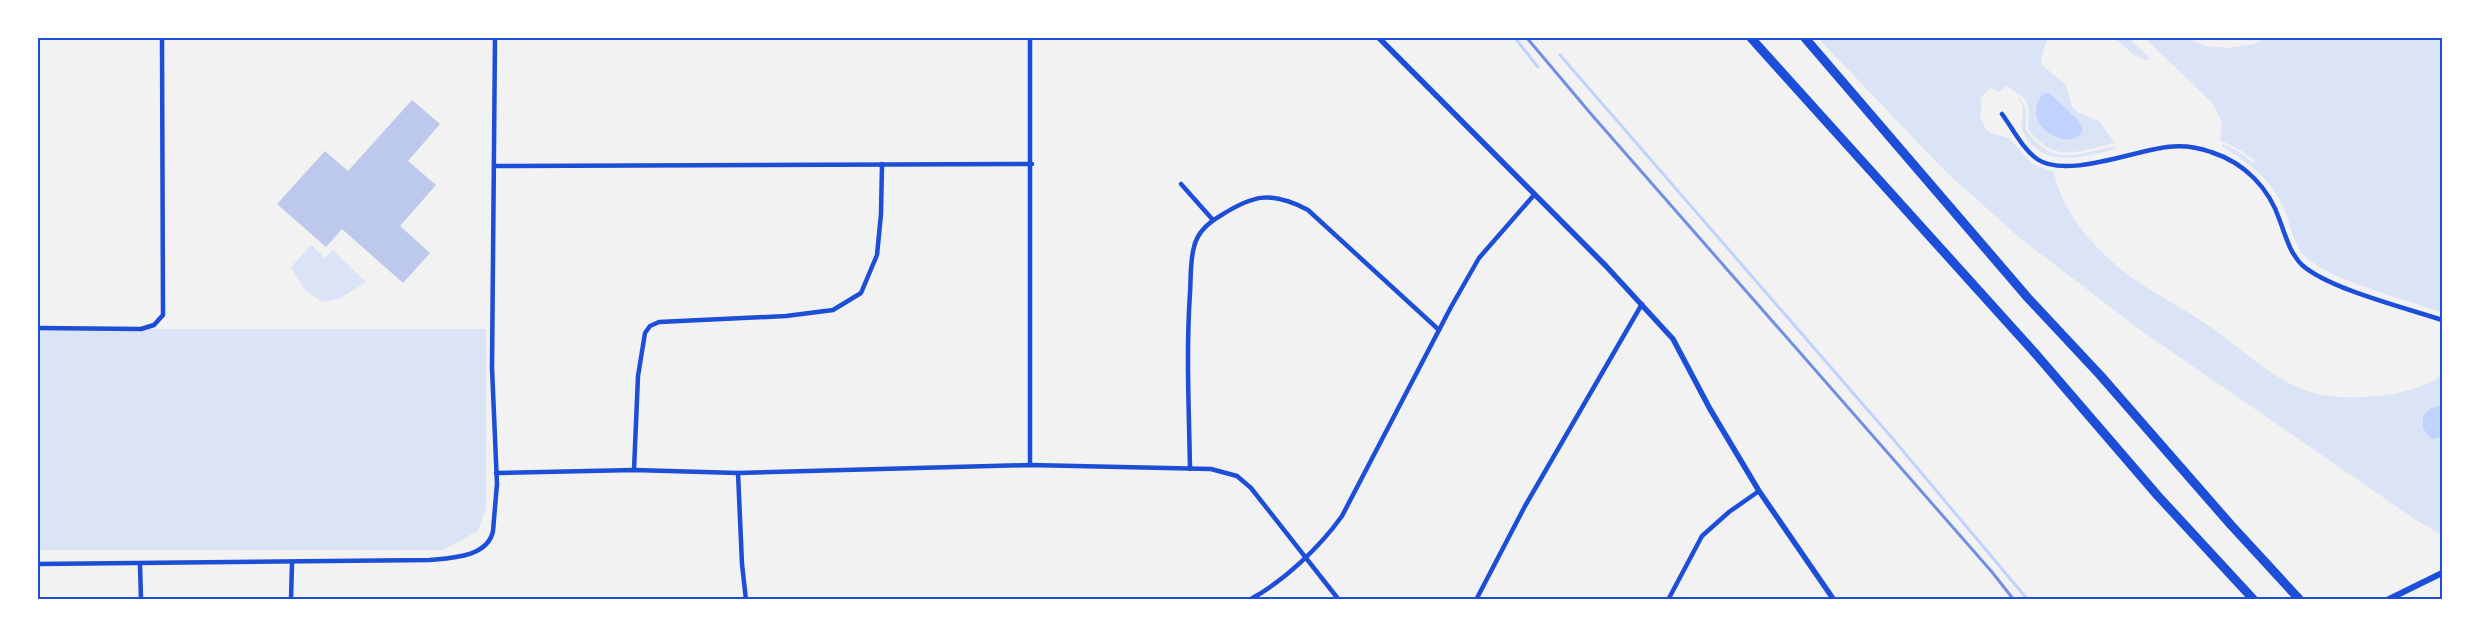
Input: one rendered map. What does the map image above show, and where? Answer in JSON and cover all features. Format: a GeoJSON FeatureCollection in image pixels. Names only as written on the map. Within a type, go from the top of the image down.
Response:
{"type":"FeatureCollection","features":[{"type":"Feature","properties":{"kind":"highway"},"geometry":{"type":"LineString","coordinates":[[1751,38],[2034,352],[2158,496],[2254,600]]}},
{"type":"Feature","properties":{"kind":"highway"},"geometry":{"type":"LineString","coordinates":[[1805,38],[2028,298],[2100,375],[2231,525],[2300,600]]}},
{"type":"Feature","properties":{"kind":"main road"},"geometry":{"type":"LineString","coordinates":[[2387,600],[2442,574]]}},
{"type":"Feature","properties":{"kind":"street"},"geometry":{"type":"LineString","coordinates":[[38,328],[141,329],[154,326],[163,315],[162,38]]}},
{"type":"Feature","properties":{"kind":"street"},"geometry":{"type":"LineString","coordinates":[[38,564],[430,560],[457,558],[475,552],[484,547],[492,538],[496,473],[492,368],[495,38]]}},
{"type":"Feature","properties":{"kind":"street"},"geometry":{"type":"LineString","coordinates":[[1030,38],[1032,164],[1030,465]]}},
{"type":"Feature","properties":{"kind":"street"},"geometry":{"type":"LineString","coordinates":[[1379,38],[1606,266],[1673,339],[1710,409],[1759,491],[1834,600]]}},
{"type":"Feature","properties":{"kind":"street"},"geometry":{"type":"LineString","coordinates":[[2002,114],[2031,153],[2052,165],[2074,165],[2177,146],[2201,149],[2225,157],[2243,168],[2266,190],[2277,212],[2290,248],[2297,260],[2307,269],[2326,279],[2360,292],[2442,320]]}},
{"type":"Feature","properties":{"kind":"street"},"geometry":{"type":"LineString","coordinates":[[634,470],[638,376],[645,333],[650,326],[659,322],[786,316],[833,310],[861,293],[877,255],[881,214],[882,164]]}},
{"type":"Feature","properties":{"kind":"street"},"geometry":{"type":"LineString","coordinates":[[495,166],[1032,164]]}},
{"type":"Feature","properties":{"kind":"street"},"geometry":{"type":"LineString","coordinates":[[1181,184],[1213,220]]}},
{"type":"Feature","properties":{"kind":"street"},"geometry":{"type":"LineString","coordinates":[[1249,600],[1324,541],[1342,516],[1439,330],[1479,258],[1534,195]]}},
{"type":"Feature","properties":{"kind":"street"},"geometry":{"type":"LineString","coordinates":[[1190,468],[1188,335],[1194,247],[1200,233],[1213,220],[1239,204],[1252,199],[1288,200],[1308,210],[1439,330]]}},
{"type":"Feature","properties":{"kind":"street"},"geometry":{"type":"LineString","coordinates":[[1476,600],[1525,506],[1642,304]]}},
{"type":"Feature","properties":{"kind":"street"},"geometry":{"type":"LineString","coordinates":[[496,473],[634,470],[738,472],[1030,465],[1210,469],[1237,476],[1251,488],[1339,600]]}},
{"type":"Feature","properties":{"kind":"street"},"geometry":{"type":"LineString","coordinates":[[738,472],[742,564],[746,600]]}},
{"type":"Feature","properties":{"kind":"street"},"geometry":{"type":"LineString","coordinates":[[1668,600],[1702,536],[1729,512],[1759,491]]}},
{"type":"Feature","properties":{"kind":"street"},"geometry":{"type":"LineString","coordinates":[[291,600],[292,562]]}},
{"type":"Feature","properties":{"kind":"street"},"geometry":{"type":"LineString","coordinates":[[140,564],[141,600]]}},
{"type":"Feature","properties":{"kind":"shaded area"},"geometry":{"type":"Polygon","coordinates":[[[1818,38],[2048,38],[2041,64],[2066,85],[2072,107],[2079,113],[2099,121],[2115,143],[2078,152],[2058,151],[2048,148],[2028,129],[2029,109],[2025,99],[2007,86],[1999,92],[1990,88],[1980,98],[1982,104],[1980,117],[1986,129],[1991,133],[2009,138],[2032,164],[2054,172],[2066,205],[2075,220],[2098,248],[2124,272],[2203,322],[2283,380],[2310,392],[2341,397],[2359,397],[2397,393],[2430,382],[2442,375],[2442,405],[2431,408],[2423,429],[2432,439],[2442,437],[2442,535],[2419,522],[2143,332],[2021,239],[1945,171],[1818,38]],[[2037,107],[2038,121],[2083,130],[2078,120],[2037,107]]]}},
{"type":"Feature","properties":{"kind":"shaded area"},"geometry":{"type":"Polygon","coordinates":[[[2115,38],[2129,38],[2150,58],[2146,60],[2134,55],[2115,38]]]}},
{"type":"Feature","properties":{"kind":"shaded area"},"geometry":{"type":"Polygon","coordinates":[[[2145,38],[2185,38],[2207,46],[2229,48],[2255,44],[2264,38],[2442,38],[2442,312],[2349,281],[2330,273],[2305,256],[2294,238],[2283,207],[2271,187],[2265,179],[2222,146],[2222,144],[2236,150],[2253,163],[2255,161],[2242,151],[2220,140],[2222,123],[2213,104],[2145,38]]]}},
{"type":"Feature","properties":{"kind":"shaded area"},"geometry":{"type":"Polygon","coordinates":[[[2019,96],[2026,110],[2026,130],[2046,150],[2066,155],[2116,146],[2115,149],[2090,155],[2063,158],[2039,151],[2022,130],[2023,109],[2019,96]]]}},
{"type":"Feature","properties":{"kind":"shaded area"},"geometry":{"type":"Polygon","coordinates":[[[311,245],[325,258],[333,250],[366,282],[341,298],[322,302],[304,289],[291,267],[311,245]]]}},
{"type":"Feature","properties":{"kind":"shaded area"},"geometry":{"type":"Polygon","coordinates":[[[38,329],[486,329],[486,508],[478,531],[443,550],[38,550],[38,329]]]}},
{"type":"Feature","properties":{"kind":"water"},"geometry":{"type":"Polygon","coordinates":[[[2049,93],[2078,120],[2083,130],[2077,137],[2068,139],[2058,138],[2041,126],[2037,116],[2037,105],[2043,94],[2049,93]]]}},
{"type":"Feature","properties":{"kind":"water"},"geometry":{"type":"Polygon","coordinates":[[[2442,405],[2442,437],[2432,439],[2423,429],[2423,416],[2431,408],[2442,405]]]}},
{"type":"Feature","properties":{"kind":"building"},"geometry":{"type":"Polygon","coordinates":[[[412,100],[440,124],[408,161],[436,185],[400,226],[430,253],[403,283],[342,229],[326,247],[277,204],[325,151],[348,171],[412,100]]]}},
{"type":"Feature","properties":{"kind":"waterway"},"geometry":{"type":"LineString","coordinates":[[1515,38],[1538,67]]}},
{"type":"Feature","properties":{"kind":"waterway"},"geometry":{"type":"LineString","coordinates":[[1560,55],[1893,439],[2028,600]]}},
{"type":"Feature","properties":{"kind":"railway"},"geometry":{"type":"LineString","coordinates":[[1527,38],[1591,114],[1992,572],[2014,600]]}}]}
